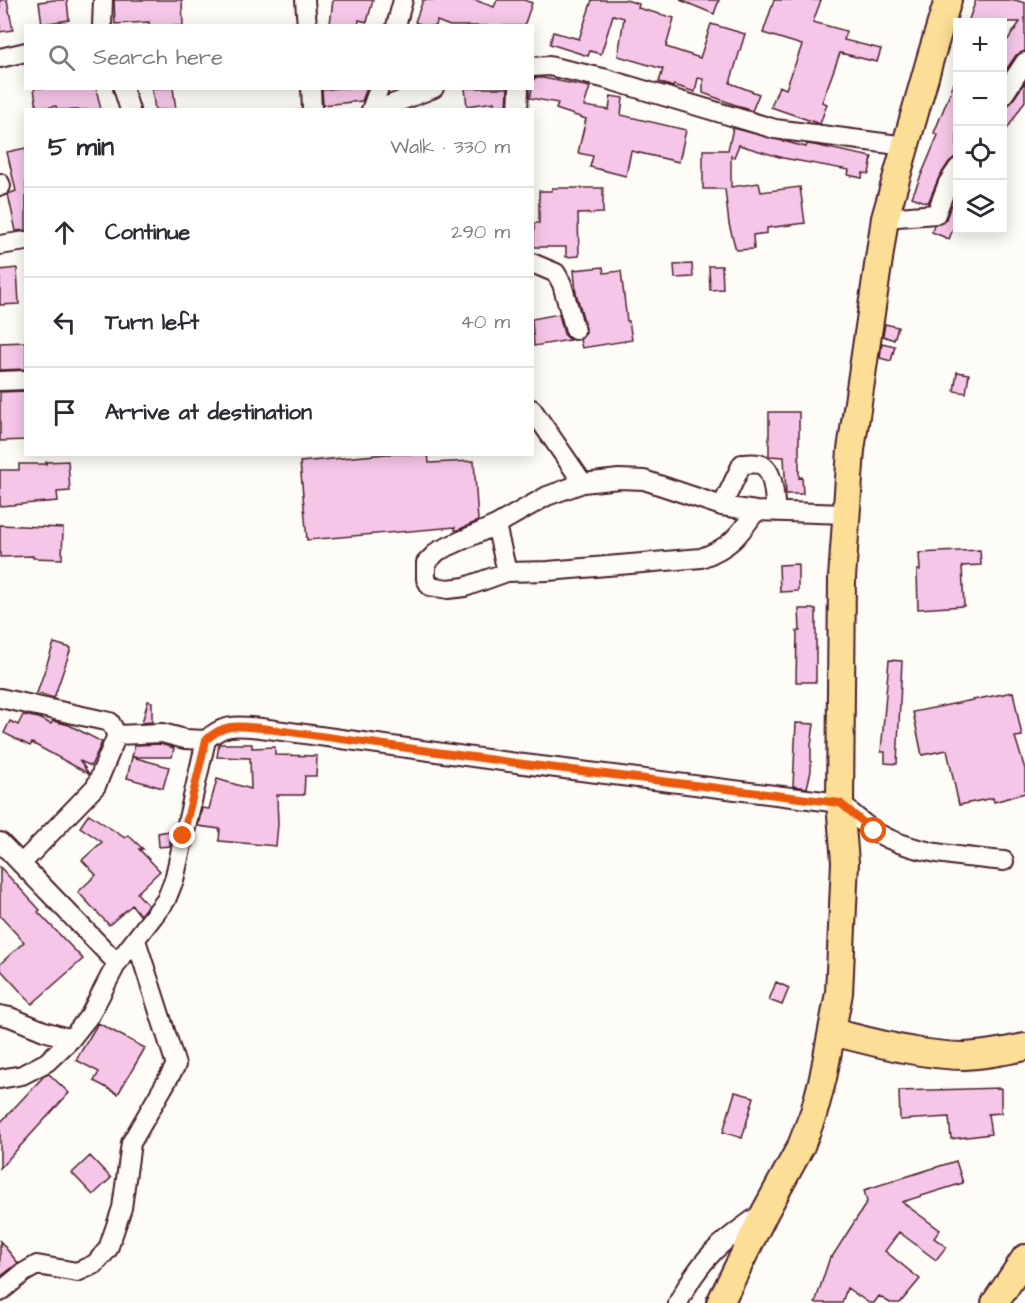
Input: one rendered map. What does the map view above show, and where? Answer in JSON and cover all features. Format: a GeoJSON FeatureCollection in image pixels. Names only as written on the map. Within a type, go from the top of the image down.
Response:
{"type":"FeatureCollection","features":[{"type":"Feature","properties":{"kind":"highway"},"geometry":{"type":"LineString","coordinates":[[720,1303],[801,1146],[814,1112],[823,1078],[839,993],[845,862],[840,803],[842,578],[851,450],[885,218],[948,0]]}},
{"type":"Feature","properties":{"kind":"highway"},"geometry":{"type":"LineString","coordinates":[[832,1032],[877,1043],[964,1056],[1025,1047]]}},
{"type":"Feature","properties":{"kind":"highway"},"geometry":{"type":"LineString","coordinates":[[995,1303],[1025,1258]]}},
{"type":"Feature","properties":{"kind":"street"},"geometry":{"type":"LineString","coordinates":[[102,24],[103,0]]}},
{"type":"Feature","properties":{"kind":"street"},"geometry":{"type":"LineString","coordinates":[[305,0],[307,24]]}},
{"type":"Feature","properties":{"kind":"street"},"geometry":{"type":"LineString","coordinates":[[397,24],[403,0]]}},
{"type":"Feature","properties":{"kind":"street"},"geometry":{"type":"LineString","coordinates":[[0,58],[24,52]]}},
{"type":"Feature","properties":{"kind":"street"},"geometry":{"type":"LineString","coordinates":[[1007,90],[1025,62]]}},
{"type":"Feature","properties":{"kind":"street"},"geometry":{"type":"LineString","coordinates":[[534,66],[549,66],[603,78],[775,129],[906,146]]}},
{"type":"Feature","properties":{"kind":"street"},"geometry":{"type":"LineString","coordinates":[[124,90],[129,108]]}},
{"type":"Feature","properties":{"kind":"street"},"geometry":{"type":"LineString","coordinates":[[310,90],[312,108]]}},
{"type":"Feature","properties":{"kind":"street"},"geometry":{"type":"LineString","coordinates":[[372,108],[378,90]]}},
{"type":"Feature","properties":{"kind":"street"},"geometry":{"type":"LineString","coordinates":[[388,108],[409,104],[431,90]]}},
{"type":"Feature","properties":{"kind":"street"},"geometry":{"type":"LineString","coordinates":[[518,108],[519,90]]}},
{"type":"Feature","properties":{"kind":"street"},"geometry":{"type":"LineString","coordinates":[[885,218],[936,214],[953,175]]}},
{"type":"Feature","properties":{"kind":"street"},"geometry":{"type":"LineString","coordinates":[[0,245],[24,241]]}},
{"type":"Feature","properties":{"kind":"street"},"geometry":{"type":"LineString","coordinates":[[534,264],[556,273],[562,284],[575,330]]}},
{"type":"Feature","properties":{"kind":"street"},"geometry":{"type":"LineString","coordinates":[[0,381],[24,380]]}},
{"type":"Feature","properties":{"kind":"street"},"geometry":{"type":"LineString","coordinates":[[534,412],[583,483]]}},
{"type":"Feature","properties":{"kind":"street"},"geometry":{"type":"LineString","coordinates":[[722,506],[742,464],[760,463],[765,467],[771,480],[776,512]]}},
{"type":"Feature","properties":{"kind":"street"},"geometry":{"type":"LineString","coordinates":[[756,511],[737,537],[720,551],[701,558],[548,571],[507,572],[473,585],[448,589],[430,586],[426,579],[426,563],[438,551],[496,525],[547,496],[583,483],[619,479],[644,480],[722,506],[756,511],[846,514]]}},
{"type":"Feature","properties":{"kind":"street"},"geometry":{"type":"LineString","coordinates":[[496,525],[507,572]]}},
{"type":"Feature","properties":{"kind":"street"},"geometry":{"type":"LineString","coordinates":[[0,698],[110,722],[117,735]]}},
{"type":"Feature","properties":{"kind":"street"},"geometry":{"type":"LineString","coordinates":[[0,1079],[22,1075],[47,1062],[71,1039],[90,1015],[117,963],[166,900],[174,880],[206,740],[216,730],[233,726],[840,803],[874,831],[900,844],[932,854],[1004,861]]}},
{"type":"Feature","properties":{"kind":"street"},"geometry":{"type":"LineString","coordinates":[[117,735],[162,733],[185,739],[206,740]]}},
{"type":"Feature","properties":{"kind":"street"},"geometry":{"type":"LineString","coordinates":[[21,864],[96,786],[117,735]]}},
{"type":"Feature","properties":{"kind":"street"},"geometry":{"type":"LineString","coordinates":[[0,842],[117,963]]}},
{"type":"Feature","properties":{"kind":"street"},"geometry":{"type":"LineString","coordinates":[[0,1292],[37,1265],[77,1272],[95,1264],[108,1249],[122,1208],[131,1143],[176,1065],[136,940]]}},
{"type":"Feature","properties":{"kind":"street"},"geometry":{"type":"LineString","coordinates":[[0,1016],[10,1017],[71,1039]]}},
{"type":"Feature","properties":{"kind":"street"},"geometry":{"type":"LineString","coordinates":[[678,1303],[690,1280],[713,1250],[765,1212]]}},
{"type":"Feature","properties":{"kind":"building"},"geometry":{"type":"Polygon","coordinates":[[[0,0],[7,0],[13,30],[0,32],[0,0]]]}},
{"type":"Feature","properties":{"kind":"building"},"geometry":{"type":"Polygon","coordinates":[[[67,0],[69,20],[42,24],[39,2],[67,0]]]}},
{"type":"Feature","properties":{"kind":"building"},"geometry":{"type":"Polygon","coordinates":[[[114,0],[182,0],[183,24],[149,24],[149,22],[115,24],[114,0]]]}},
{"type":"Feature","properties":{"kind":"building"},"geometry":{"type":"Polygon","coordinates":[[[333,0],[373,0],[367,22],[359,20],[358,24],[330,24],[333,0]]]}},
{"type":"Feature","properties":{"kind":"building"},"geometry":{"type":"Polygon","coordinates":[[[423,0],[475,0],[494,7],[497,0],[524,0],[532,3],[525,24],[445,24],[437,21],[436,24],[420,24],[415,22],[423,0]]]}},
{"type":"Feature","properties":{"kind":"building"},"geometry":{"type":"Polygon","coordinates":[[[592,0],[626,0],[639,4],[638,8],[674,18],[666,47],[700,58],[711,24],[745,34],[730,83],[759,94],[752,111],[703,93],[703,79],[698,78],[695,92],[674,85],[673,87],[659,82],[663,69],[618,56],[624,18],[613,15],[601,54],[590,51],[588,56],[550,44],[553,32],[579,39],[592,0]]]}},
{"type":"Feature","properties":{"kind":"building"},"geometry":{"type":"Polygon","coordinates":[[[680,0],[719,0],[714,14],[680,0]]]}},
{"type":"Feature","properties":{"kind":"building"},"geometry":{"type":"Polygon","coordinates":[[[774,0],[821,0],[813,22],[846,31],[844,40],[881,49],[877,62],[840,53],[822,102],[827,104],[820,124],[771,107],[779,86],[786,89],[802,45],[763,33],[774,0]]]}},
{"type":"Feature","properties":{"kind":"building"},"geometry":{"type":"Polygon","coordinates":[[[976,0],[1015,0],[1025,3],[1025,51],[1016,55],[1007,68],[1007,41],[1020,22],[1007,22],[1007,18],[969,18],[976,0]]]}},
{"type":"Feature","properties":{"kind":"building"},"geometry":{"type":"Polygon","coordinates":[[[534,78],[543,78],[590,87],[584,106],[609,110],[611,96],[623,98],[621,115],[686,130],[679,162],[631,151],[626,176],[590,167],[593,156],[578,153],[586,119],[556,109],[558,103],[530,98],[532,90],[534,90],[534,78]]]}},
{"type":"Feature","properties":{"kind":"building"},"geometry":{"type":"Polygon","coordinates":[[[1025,82],[1025,101],[1007,129],[1007,105],[1011,103],[1025,82]]]}},
{"type":"Feature","properties":{"kind":"building"},"geometry":{"type":"Polygon","coordinates":[[[953,86],[953,159],[939,177],[928,203],[912,197],[938,135],[934,133],[953,86]]]}},
{"type":"Feature","properties":{"kind":"building"},"geometry":{"type":"Polygon","coordinates":[[[34,90],[96,90],[101,108],[56,108],[56,106],[37,108],[34,90]]]}},
{"type":"Feature","properties":{"kind":"building"},"geometry":{"type":"Polygon","coordinates":[[[152,90],[173,90],[176,108],[155,108],[152,90]]]}},
{"type":"Feature","properties":{"kind":"building"},"geometry":{"type":"Polygon","coordinates":[[[322,90],[366,90],[362,101],[323,105],[322,90]]]}},
{"type":"Feature","properties":{"kind":"building"},"geometry":{"type":"Polygon","coordinates":[[[465,90],[508,90],[507,108],[495,108],[494,102],[467,106],[465,90]]]}},
{"type":"Feature","properties":{"kind":"building"},"geometry":{"type":"Polygon","coordinates":[[[733,128],[806,147],[807,144],[814,145],[872,157],[869,174],[863,173],[862,178],[848,175],[849,170],[783,158],[739,145],[734,157],[731,156],[731,187],[759,183],[761,192],[800,187],[805,223],[767,228],[767,233],[753,235],[754,249],[736,250],[729,224],[725,189],[703,189],[703,150],[728,150],[733,128]]]}},
{"type":"Feature","properties":{"kind":"building"},"geometry":{"type":"Polygon","coordinates":[[[24,148],[24,230],[16,231],[8,194],[16,191],[7,152],[24,148]]]}},
{"type":"Feature","properties":{"kind":"building"},"geometry":{"type":"Polygon","coordinates":[[[552,188],[603,188],[603,213],[578,214],[579,256],[566,257],[566,247],[534,247],[534,223],[539,223],[539,191],[552,191],[552,188]]]}},
{"type":"Feature","properties":{"kind":"building"},"geometry":{"type":"Polygon","coordinates":[[[951,205],[953,206],[953,230],[949,239],[932,232],[934,225],[946,219],[951,205]]]}},
{"type":"Feature","properties":{"kind":"building"},"geometry":{"type":"Polygon","coordinates":[[[692,264],[693,277],[675,278],[674,265],[692,264]]]}},
{"type":"Feature","properties":{"kind":"building"},"geometry":{"type":"Polygon","coordinates":[[[709,266],[722,266],[723,289],[710,290],[709,266]]]}},
{"type":"Feature","properties":{"kind":"building"},"geometry":{"type":"Polygon","coordinates":[[[603,267],[604,273],[621,271],[627,321],[629,321],[632,340],[582,348],[580,340],[586,333],[586,328],[576,293],[574,270],[603,267]]]}},
{"type":"Feature","properties":{"kind":"building"},"geometry":{"type":"Polygon","coordinates":[[[17,268],[19,304],[0,305],[0,270],[17,268]]]}},
{"type":"Feature","properties":{"kind":"building"},"geometry":{"type":"Polygon","coordinates":[[[559,314],[564,334],[570,340],[534,346],[534,319],[559,314]]]}},
{"type":"Feature","properties":{"kind":"building"},"geometry":{"type":"Polygon","coordinates":[[[885,324],[898,327],[894,340],[883,336],[885,324]]]}},
{"type":"Feature","properties":{"kind":"building"},"geometry":{"type":"Polygon","coordinates":[[[24,342],[24,369],[0,370],[0,343],[24,342]]]}},
{"type":"Feature","properties":{"kind":"building"},"geometry":{"type":"Polygon","coordinates":[[[882,343],[895,346],[891,361],[880,358],[882,343]]]}},
{"type":"Feature","properties":{"kind":"building"},"geometry":{"type":"Polygon","coordinates":[[[957,372],[969,374],[966,393],[954,391],[957,372]]]}},
{"type":"Feature","properties":{"kind":"building"},"geometry":{"type":"Polygon","coordinates":[[[24,391],[24,440],[0,441],[0,392],[24,391]]]}},
{"type":"Feature","properties":{"kind":"building"},"geometry":{"type":"Polygon","coordinates":[[[769,412],[799,412],[799,478],[802,477],[803,494],[786,494],[784,457],[769,456],[769,412]]]}},
{"type":"Feature","properties":{"kind":"building"},"geometry":{"type":"Polygon","coordinates":[[[364,456],[428,456],[429,463],[474,461],[478,521],[458,530],[455,530],[455,527],[307,540],[300,462],[364,456]]]}},
{"type":"Feature","properties":{"kind":"building"},"geometry":{"type":"Polygon","coordinates":[[[68,461],[70,491],[57,492],[58,501],[0,506],[0,470],[19,470],[19,464],[68,461]]]}},
{"type":"Feature","properties":{"kind":"building"},"geometry":{"type":"Polygon","coordinates":[[[0,525],[63,528],[62,559],[33,558],[33,556],[0,557],[0,525]]]}},
{"type":"Feature","properties":{"kind":"building"},"geometry":{"type":"Polygon","coordinates":[[[980,550],[981,565],[962,566],[964,606],[918,609],[919,553],[980,550]]]}},
{"type":"Feature","properties":{"kind":"building"},"geometry":{"type":"Polygon","coordinates":[[[798,564],[798,591],[780,592],[779,565],[798,564]]]}},
{"type":"Feature","properties":{"kind":"building"},"geometry":{"type":"Polygon","coordinates":[[[799,609],[816,609],[816,682],[796,682],[797,631],[800,631],[799,609]]]}},
{"type":"Feature","properties":{"kind":"building"},"geometry":{"type":"Polygon","coordinates":[[[54,643],[71,648],[54,698],[37,693],[54,643]]]}},
{"type":"Feature","properties":{"kind":"building"},"geometry":{"type":"Polygon","coordinates":[[[889,660],[902,661],[897,764],[885,763],[885,752],[881,752],[889,660]]]}},
{"type":"Feature","properties":{"kind":"building"},"geometry":{"type":"Polygon","coordinates":[[[1013,692],[1022,736],[1015,737],[1025,769],[1025,793],[994,802],[993,798],[959,805],[947,750],[922,755],[913,712],[1013,692]]]}},
{"type":"Feature","properties":{"kind":"building"},"geometry":{"type":"Polygon","coordinates":[[[148,701],[152,702],[152,722],[142,723],[148,701]]]}},
{"type":"Feature","properties":{"kind":"building"},"geometry":{"type":"Polygon","coordinates":[[[23,715],[39,718],[51,724],[53,721],[69,725],[102,742],[91,766],[80,761],[89,774],[32,743],[30,746],[4,733],[10,721],[18,725],[23,715]]]}},
{"type":"Feature","properties":{"kind":"building"},"geometry":{"type":"Polygon","coordinates":[[[796,723],[814,724],[811,771],[807,788],[793,786],[796,723]]]}},
{"type":"Feature","properties":{"kind":"building"},"geometry":{"type":"Polygon","coordinates":[[[161,744],[174,748],[172,757],[132,757],[135,745],[161,744]]]}},
{"type":"Feature","properties":{"kind":"building"},"geometry":{"type":"Polygon","coordinates":[[[219,744],[252,744],[252,748],[275,747],[275,755],[317,756],[316,776],[305,776],[304,795],[277,795],[276,846],[219,841],[220,829],[198,826],[202,808],[209,809],[217,779],[251,789],[250,758],[217,757],[219,744]]]}},
{"type":"Feature","properties":{"kind":"building"},"geometry":{"type":"Polygon","coordinates":[[[132,757],[169,767],[163,788],[127,778],[132,757]]]}},
{"type":"Feature","properties":{"kind":"building"},"geometry":{"type":"Polygon","coordinates":[[[89,814],[125,838],[128,835],[143,849],[139,849],[160,871],[137,893],[148,905],[140,915],[132,905],[109,925],[78,892],[96,875],[82,860],[102,842],[80,827],[89,814]]]}},
{"type":"Feature","properties":{"kind":"building"},"geometry":{"type":"Polygon","coordinates":[[[170,831],[170,846],[159,847],[158,833],[170,831]]]}},
{"type":"Feature","properties":{"kind":"building"},"geometry":{"type":"Polygon","coordinates":[[[0,867],[40,910],[38,912],[83,959],[32,1004],[0,969],[0,964],[24,942],[0,916],[0,867]]]}},
{"type":"Feature","properties":{"kind":"building"},"geometry":{"type":"Polygon","coordinates":[[[776,982],[789,988],[782,1005],[769,1000],[776,982]]]}},
{"type":"Feature","properties":{"kind":"building"},"geometry":{"type":"Polygon","coordinates":[[[98,1023],[145,1048],[118,1094],[94,1081],[99,1072],[76,1060],[98,1023]]]}},
{"type":"Feature","properties":{"kind":"building"},"geometry":{"type":"Polygon","coordinates":[[[49,1074],[69,1093],[0,1168],[0,1123],[44,1076],[49,1074]]]}},
{"type":"Feature","properties":{"kind":"building"},"geometry":{"type":"Polygon","coordinates":[[[1001,1088],[1001,1113],[988,1114],[991,1134],[951,1139],[949,1117],[900,1120],[899,1091],[1001,1088]]]}},
{"type":"Feature","properties":{"kind":"building"},"geometry":{"type":"Polygon","coordinates":[[[735,1092],[754,1097],[742,1138],[723,1132],[735,1092]]]}},
{"type":"Feature","properties":{"kind":"building"},"geometry":{"type":"Polygon","coordinates":[[[90,1156],[111,1178],[93,1195],[72,1173],[90,1156]]]}},
{"type":"Feature","properties":{"kind":"building"},"geometry":{"type":"Polygon","coordinates":[[[956,1161],[963,1183],[902,1202],[940,1230],[934,1238],[946,1247],[936,1260],[899,1232],[885,1251],[920,1279],[900,1303],[890,1303],[879,1296],[874,1303],[869,1303],[847,1288],[842,1303],[815,1303],[830,1257],[867,1202],[864,1190],[956,1161]]]}},
{"type":"Feature","properties":{"kind":"building"},"geometry":{"type":"Polygon","coordinates":[[[0,1241],[18,1263],[0,1277],[0,1241]]]}},
{"type":"Feature","properties":{"kind":"route"},"geometry":{"type":"LineString","coordinates":[[183,836],[206,740],[216,730],[233,726],[840,803],[874,831]]}}]}
